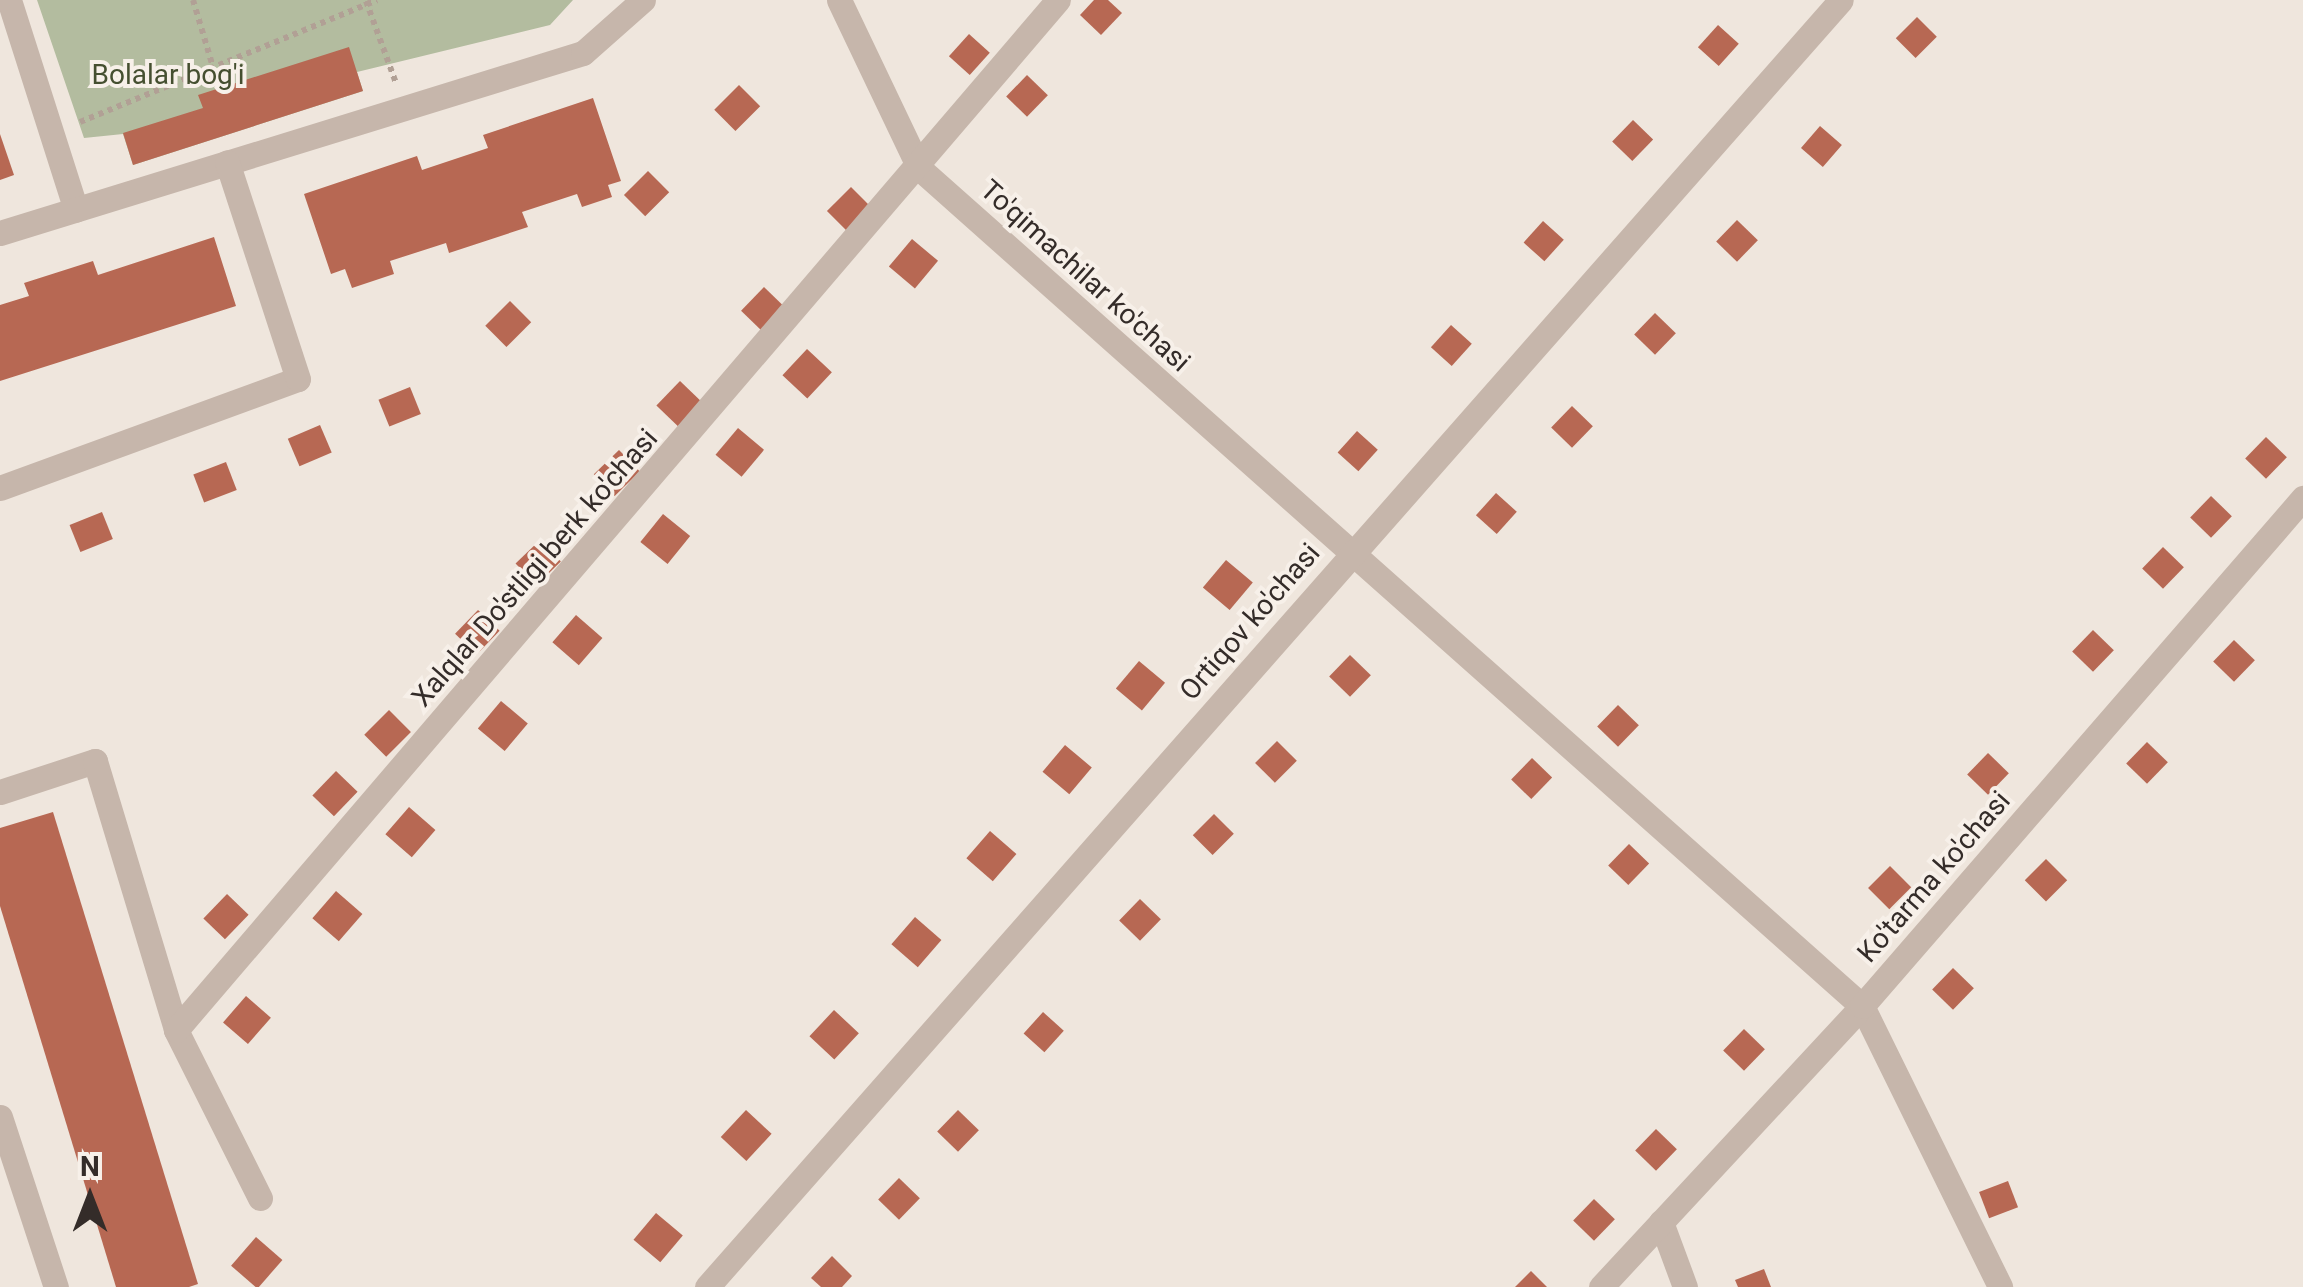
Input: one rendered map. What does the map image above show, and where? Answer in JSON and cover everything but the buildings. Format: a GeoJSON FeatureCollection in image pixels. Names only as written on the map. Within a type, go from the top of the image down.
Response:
{"type":"FeatureCollection","features":[{"type":"Feature","properties":{"kind":"street"},"geometry":{"type":"LineString","coordinates":[[0,233],[582,53],[644,0]]}},
{"type":"Feature","properties":{"kind":"street","name":"To'qimachilar ko'chasi"},"geometry":{"type":"LineString","coordinates":[[839,0],[919,168],[1862,1006]]}},
{"type":"Feature","properties":{"kind":"street","name":"Xalqlar Do'stligi berk ko'chasi"},"geometry":{"type":"LineString","coordinates":[[176,1030],[919,168],[1058,0]]}},
{"type":"Feature","properties":{"kind":"street","name":"Ortiqov ko'chasi"},"geometry":{"type":"LineString","coordinates":[[707,1287],[1351,552],[1842,0]]}},
{"type":"Feature","properties":{"kind":"street"},"geometry":{"type":"LineString","coordinates":[[9,16],[76,210]]}},
{"type":"Feature","properties":{"kind":"street"},"geometry":{"type":"LineString","coordinates":[[0,488],[298,378],[227,162]]}},
{"type":"Feature","properties":{"kind":"street","name":"Ko'tarma ko'chasi"},"geometry":{"type":"LineString","coordinates":[[1601,1287],[1862,1006],[2303,498]]}},
{"type":"Feature","properties":{"kind":"street"},"geometry":{"type":"LineString","coordinates":[[0,792],[95,761],[176,1030],[260,1198]]}},
{"type":"Feature","properties":{"kind":"street"},"geometry":{"type":"LineString","coordinates":[[1862,1006],[2000,1287]]}},
{"type":"Feature","properties":{"kind":"street"},"geometry":{"type":"LineString","coordinates":[[0,1117],[56,1287]]}},
{"type":"Feature","properties":{"kind":"street"},"geometry":{"type":"LineString","coordinates":[[1661,1222],[1685,1287]]}},
{"type":"Feature","properties":{"kind":"path"},"geometry":{"type":"LineString","coordinates":[[193,0],[213,67]]}},
{"type":"Feature","properties":{"kind":"path"},"geometry":{"type":"LineString","coordinates":[[51,134],[377,0]]}},
{"type":"Feature","properties":{"kind":"path"},"geometry":{"type":"LineString","coordinates":[[366,2],[406,107]]}},
{"type":"Feature","properties":{"kind":"green space","name":"Bolalar bog'i"},"geometry":{"type":"Polygon","coordinates":[[[37,0],[573,0],[550,25],[357,72],[363,91],[133,165],[123,134],[84,138],[37,0]]]}}]}
